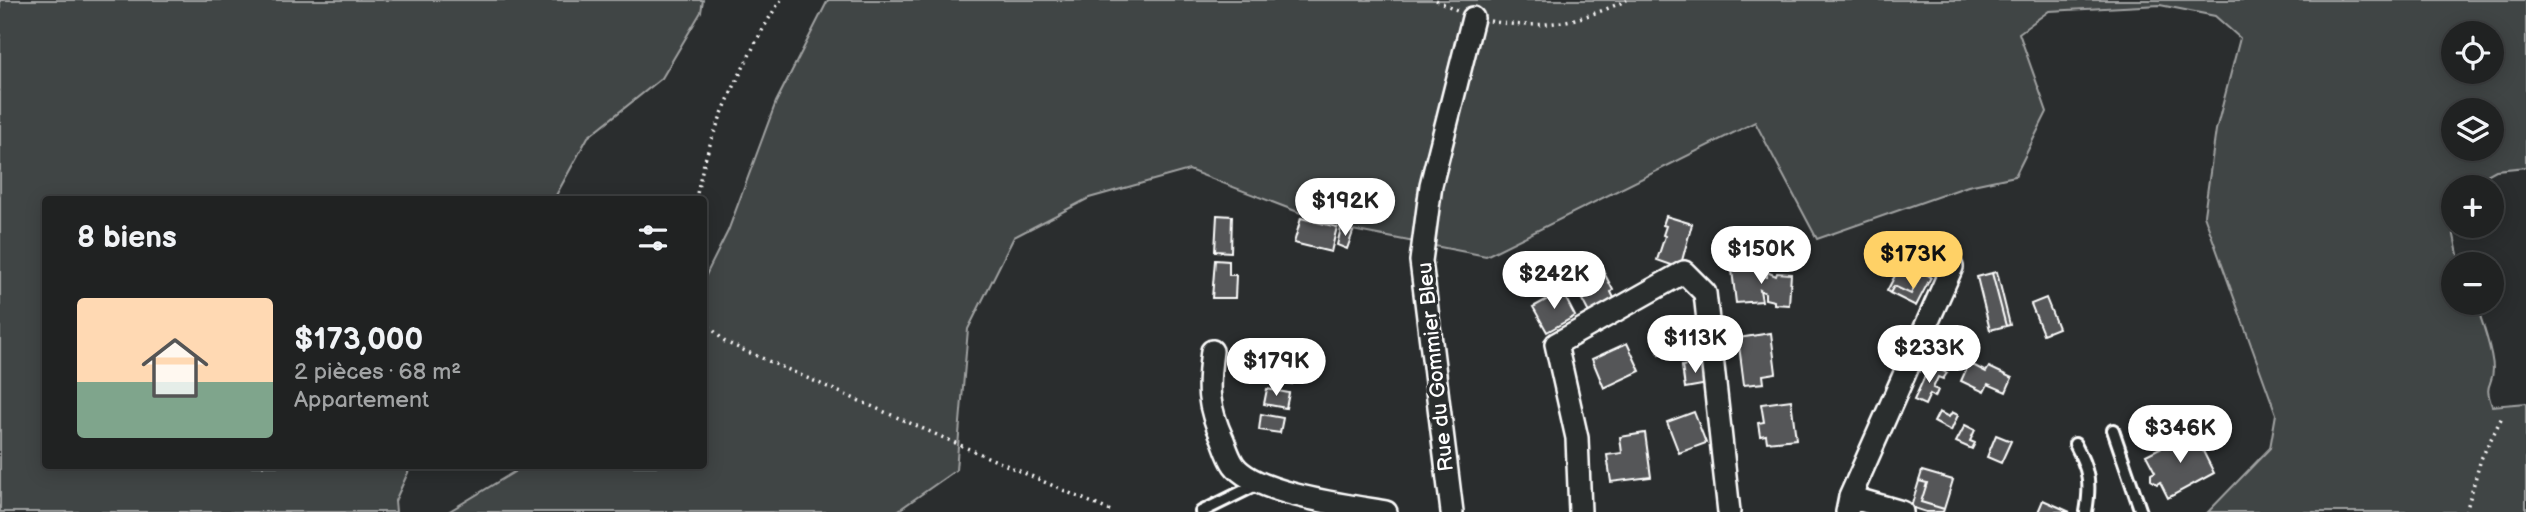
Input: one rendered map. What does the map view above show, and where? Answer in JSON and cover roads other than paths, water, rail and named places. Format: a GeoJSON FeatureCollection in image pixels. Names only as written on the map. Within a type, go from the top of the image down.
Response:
{"type":"FeatureCollection","features":[{"type":"Feature","properties":{"kind":"street","name":"Rue du Gommier Bleu"},"geometry":{"type":"LineString","coordinates":[[1452,512],[1421,261],[1431,185],[1473,18]]}},
{"type":"Feature","properties":{"kind":"street"},"geometry":{"type":"LineString","coordinates":[[1902,512],[1849,505],[1952,267]]}},
{"type":"Feature","properties":{"kind":"street"},"geometry":{"type":"LineString","coordinates":[[1580,512],[1577,438],[1556,344],[1684,272],[1705,293],[1729,512]]}},
{"type":"Feature","properties":{"kind":"street"},"geometry":{"type":"LineString","coordinates":[[1212,351],[1208,386],[1212,416],[1234,466],[1260,483],[1299,496],[1386,512]]}},
{"type":"Feature","properties":{"kind":"lane"},"geometry":{"type":"LineString","coordinates":[[2113,430],[2141,512]]}},
{"type":"Feature","properties":{"kind":"lane"},"geometry":{"type":"LineString","coordinates":[[2075,444],[2085,463],[2091,485],[2086,512]]}},
{"type":"Feature","properties":{"kind":"lane"},"geometry":{"type":"LineString","coordinates":[[1201,512],[1260,483]]}}]}
